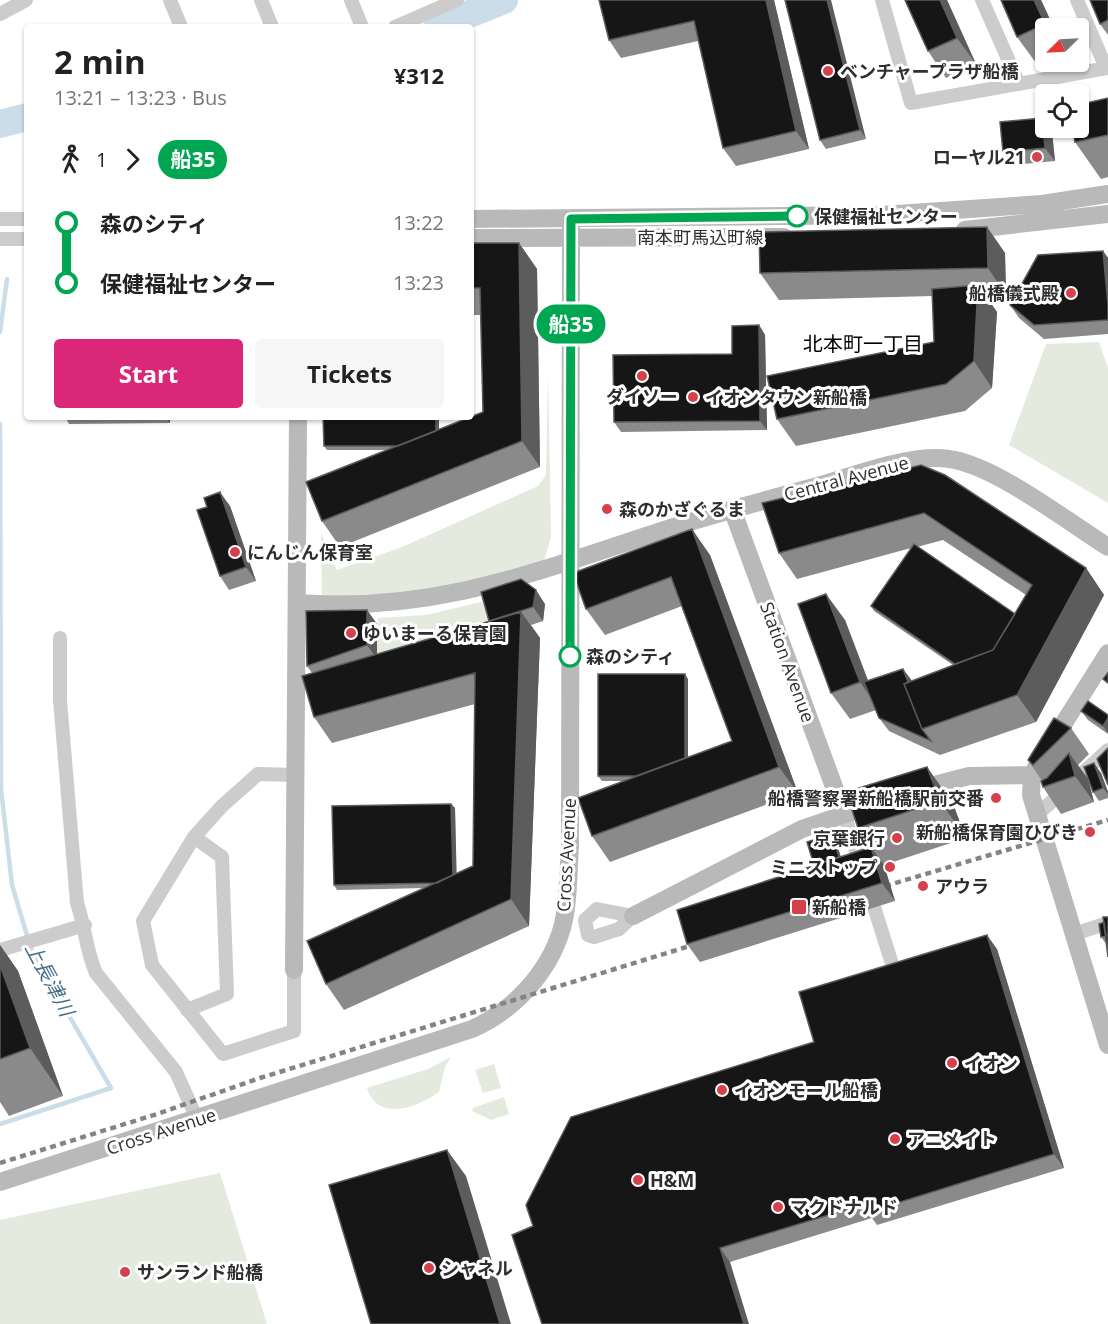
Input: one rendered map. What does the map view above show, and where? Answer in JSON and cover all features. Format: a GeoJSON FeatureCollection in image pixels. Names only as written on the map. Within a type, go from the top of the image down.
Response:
{"type":"FeatureCollection","features":[{"type":"Feature","properties":{"kind":"street"},"geometry":{"type":"LineString","coordinates":[[0,14],[26,0]]}},
{"type":"Feature","properties":{"kind":"street"},"geometry":{"type":"LineString","coordinates":[[170,0],[180,24]]}},
{"type":"Feature","properties":{"kind":"street"},"geometry":{"type":"LineString","coordinates":[[261,0],[271,24]]}},
{"type":"Feature","properties":{"kind":"street"},"geometry":{"type":"LineString","coordinates":[[351,0],[361,24]]}},
{"type":"Feature","properties":{"kind":"street"},"geometry":{"type":"LineString","coordinates":[[882,0],[911,103],[1107,68],[1077,0]]}},
{"type":"Feature","properties":{"kind":"street"},"geometry":{"type":"LineString","coordinates":[[982,0],[1019,84]]}},
{"type":"Feature","properties":{"kind":"street"},"geometry":{"type":"LineString","coordinates":[[401,24],[447,1]]}},
{"type":"Feature","properties":{"kind":"street","name":"南本町馬込町線"},"geometry":{"type":"LineString","coordinates":[[474,219],[882,215],[1042,204],[1108,194]]}},
{"type":"Feature","properties":{"kind":"street"},"geometry":{"type":"LineString","coordinates":[[1042,204],[1044,223]]}},
{"type":"Feature","properties":{"kind":"street"},"geometry":{"type":"LineString","coordinates":[[948,231],[1044,223],[1108,214]]}},
{"type":"Feature","properties":{"kind":"street"},"geometry":{"type":"LineString","coordinates":[[882,215],[882,236]]}},
{"type":"Feature","properties":{"kind":"street"},"geometry":{"type":"LineString","coordinates":[[0,219],[24,219]]}},
{"type":"Feature","properties":{"kind":"street","name":"Cross Avenue"},"geometry":{"type":"LineString","coordinates":[[0,1182],[472,1029],[507,1010],[547,963],[561,929],[570,846],[571,219]]}},
{"type":"Feature","properties":{"kind":"street","name":"南本町馬込町線"},"geometry":{"type":"LineString","coordinates":[[474,238],[799,237]]}},
{"type":"Feature","properties":{"kind":"street"},"geometry":{"type":"LineString","coordinates":[[0,239],[24,239]]}},
{"type":"Feature","properties":{"kind":"street"},"geometry":{"type":"LineString","coordinates":[[296,775],[258,774],[222,806],[194,837],[142,921],[152,965],[223,1053],[294,1031],[294,970],[296,775],[298,420]]}},
{"type":"Feature","properties":{"kind":"street","name":"Central Avenue"},"geometry":{"type":"LineString","coordinates":[[297,603],[375,604],[420,601],[494,585],[732,509],[914,459],[954,459],[990,472],[1108,547]]}},
{"type":"Feature","properties":{"kind":"street","name":"Station Avenue"},"geometry":{"type":"LineString","coordinates":[[732,509],[844,814]]}},
{"type":"Feature","properties":{"kind":"street"},"geometry":{"type":"LineString","coordinates":[[60,638],[60,700],[77,903],[85,925],[96,973],[176,1072],[197,1119]]}},
{"type":"Feature","properties":{"kind":"street"},"geometry":{"type":"LineString","coordinates":[[1108,653],[1032,776],[1030,787],[1108,1045]]}},
{"type":"Feature","properties":{"kind":"street"},"geometry":{"type":"LineString","coordinates":[[1038,814],[1108,750]]}},
{"type":"Feature","properties":{"kind":"street"},"geometry":{"type":"LineString","coordinates":[[633,916],[801,829],[892,798],[969,776],[1032,776]]}},
{"type":"Feature","properties":{"kind":"street"},"geometry":{"type":"LineString","coordinates":[[844,814],[893,967]]}},
{"type":"Feature","properties":{"kind":"street"},"geometry":{"type":"LineString","coordinates":[[187,1010],[227,994],[222,857],[194,837]]}},
{"type":"Feature","properties":{"kind":"street"},"geometry":{"type":"LineString","coordinates":[[1074,934],[1108,923]]}},
{"type":"Feature","properties":{"kind":"street"},"geometry":{"type":"LineString","coordinates":[[0,950],[85,925]]}},
{"type":"Feature","properties":{"kind":"shaded area"},"geometry":{"type":"Polygon","coordinates":[[[1099,342],[1108,368],[1108,503],[1009,445],[1046,344],[1099,342]]]}},
{"type":"Feature","properties":{"kind":"shaded area"},"geometry":{"type":"Polygon","coordinates":[[[548,372],[551,538],[543,563],[424,593],[322,598],[321,533],[337,570],[402,547],[538,486],[546,475],[548,372]]]}},
{"type":"Feature","properties":{"kind":"shaded area"},"geometry":{"type":"Polygon","coordinates":[[[485,601],[498,647],[375,683],[378,618],[426,615],[485,601]]]}},
{"type":"Feature","properties":{"kind":"shaded area"},"geometry":{"type":"Polygon","coordinates":[[[451,1057],[445,1067],[439,1092],[420,1103],[398,1109],[388,1108],[372,1099],[367,1088],[428,1069],[451,1057]]]}},
{"type":"Feature","properties":{"kind":"shaded area"},"geometry":{"type":"Polygon","coordinates":[[[494,1064],[501,1088],[483,1093],[475,1070],[494,1064]]]}},
{"type":"Feature","properties":{"kind":"shaded area"},"geometry":{"type":"Polygon","coordinates":[[[504,1097],[509,1114],[491,1120],[472,1111],[473,1108],[504,1097]]]}},
{"type":"Feature","properties":{"kind":"shaded area","name":"サンランド船橋"},"geometry":{"type":"Polygon","coordinates":[[[220,1173],[267,1324],[0,1324],[0,1220],[220,1173]]]}},
{"type":"Feature","properties":{"kind":"building"},"geometry":{"type":"Polygon","coordinates":[[[599,0],[766,0],[796,131],[723,148],[694,21],[609,40],[599,0]]]}},
{"type":"Feature","properties":{"kind":"building","name":"ベンチャープラザ船橋"},"geometry":{"type":"Polygon","coordinates":[[[785,0],[827,0],[860,130],[820,140],[785,0]]]}},
{"type":"Feature","properties":{"kind":"building"},"geometry":{"type":"Polygon","coordinates":[[[905,0],[940,0],[957,38],[928,51],[905,0]]]}},
{"type":"Feature","properties":{"kind":"building"},"geometry":{"type":"Polygon","coordinates":[[[1001,0],[1034,0],[1042,18],[1035,18],[1035,29],[1017,37],[1001,0]]]}},
{"type":"Feature","properties":{"kind":"building"},"geometry":{"type":"Polygon","coordinates":[[[1090,0],[1108,0],[1108,20],[1100,24],[1090,0]]]}},
{"type":"Feature","properties":{"kind":"building"},"geometry":{"type":"Polygon","coordinates":[[[1108,98],[1108,135],[1075,142],[1074,138],[1089,138],[1089,102],[1108,98]]]}},
{"type":"Feature","properties":{"kind":"building"},"geometry":{"type":"Polygon","coordinates":[[[1035,119],[1035,138],[1044,138],[1045,148],[1003,152],[1000,122],[1035,119]]]}},
{"type":"Feature","properties":{"kind":"building"},"geometry":{"type":"Polygon","coordinates":[[[987,227],[988,268],[760,273],[759,232],[987,227]]]}},
{"type":"Feature","properties":{"kind":"building"},"geometry":{"type":"Polygon","coordinates":[[[474,243],[519,243],[522,441],[322,521],[306,482],[463,420],[474,420],[474,416],[483,412],[480,288],[474,288],[474,243]]]}},
{"type":"Feature","properties":{"kind":"building","name":"船橋儀式殿"},"geometry":{"type":"Polygon","coordinates":[[[1103,251],[1108,320],[1034,325],[1010,305],[1038,255],[1103,251]]]}},
{"type":"Feature","properties":{"kind":"building"},"geometry":{"type":"Polygon","coordinates":[[[978,285],[974,361],[946,384],[777,419],[767,376],[934,342],[932,289],[978,285]]]}},
{"type":"Feature","properties":{"kind":"building","name":"イオンタウン新船橋"},"geometry":{"type":"Polygon","coordinates":[[[759,325],[760,421],[614,422],[613,355],[732,354],[732,326],[759,325]]]}},
{"type":"Feature","properties":{"kind":"building"},"geometry":{"type":"Polygon","coordinates":[[[323,420],[436,420],[436,431],[398,446],[324,446],[323,420]]]}},
{"type":"Feature","properties":{"kind":"building"},"geometry":{"type":"Polygon","coordinates":[[[921,465],[945,475],[1086,568],[1017,695],[922,729],[904,684],[993,650],[1032,585],[924,513],[779,553],[762,503],[921,465]]]}},
{"type":"Feature","properties":{"kind":"building"},"geometry":{"type":"Polygon","coordinates":[[[220,492],[246,567],[220,576],[197,510],[207,507],[204,498],[220,492]]]}},
{"type":"Feature","properties":{"kind":"building"},"geometry":{"type":"Polygon","coordinates":[[[692,529],[779,767],[592,836],[578,798],[732,741],[671,577],[586,609],[573,573],[692,529]]]}},
{"type":"Feature","properties":{"kind":"building"},"geometry":{"type":"Polygon","coordinates":[[[914,544],[1015,614],[993,650],[955,664],[871,606],[914,544]]]}},
{"type":"Feature","properties":{"kind":"building"},"geometry":{"type":"Polygon","coordinates":[[[521,579],[536,590],[533,607],[489,621],[481,592],[521,579]]]}},
{"type":"Feature","properties":{"kind":"building"},"geometry":{"type":"Polygon","coordinates":[[[826,594],[860,682],[831,693],[798,604],[826,594]]]}},
{"type":"Feature","properties":{"kind":"building"},"geometry":{"type":"Polygon","coordinates":[[[367,610],[367,645],[307,666],[306,611],[367,610]]]}},
{"type":"Feature","properties":{"kind":"building"},"geometry":{"type":"Polygon","coordinates":[[[521,612],[511,899],[326,984],[307,941],[473,866],[475,673],[314,717],[302,676],[521,612]]]}},
{"type":"Feature","properties":{"kind":"building"},"geometry":{"type":"Polygon","coordinates":[[[903,669],[908,682],[904,684],[922,729],[931,741],[879,718],[864,682],[903,669]]]}},
{"type":"Feature","properties":{"kind":"building"},"geometry":{"type":"Polygon","coordinates":[[[1108,672],[1108,683],[1103,679],[1108,672]]]}},
{"type":"Feature","properties":{"kind":"building"},"geometry":{"type":"Polygon","coordinates":[[[598,674],[685,674],[685,758],[636,776],[598,776],[598,674]]]}},
{"type":"Feature","properties":{"kind":"building"},"geometry":{"type":"Polygon","coordinates":[[[1088,701],[1108,715],[1103,726],[1081,711],[1088,701]]]}},
{"type":"Feature","properties":{"kind":"building"},"geometry":{"type":"Polygon","coordinates":[[[1054,718],[1071,728],[1033,765],[1028,760],[1054,718]]]}},
{"type":"Feature","properties":{"kind":"building"},"geometry":{"type":"Polygon","coordinates":[[[1108,748],[1108,785],[1097,759],[1108,748]]]}},
{"type":"Feature","properties":{"kind":"building"},"geometry":{"type":"Polygon","coordinates":[[[1069,753],[1075,776],[1043,787],[1041,781],[1047,778],[1069,753]]]}},
{"type":"Feature","properties":{"kind":"building"},"geometry":{"type":"Polygon","coordinates":[[[1094,763],[1103,788],[1093,792],[1084,767],[1094,763]]]}},
{"type":"Feature","properties":{"kind":"building"},"geometry":{"type":"Polygon","coordinates":[[[927,767],[940,801],[858,828],[846,792],[927,767]]]}},
{"type":"Feature","properties":{"kind":"building"},"geometry":{"type":"Polygon","coordinates":[[[451,804],[453,875],[437,883],[334,885],[332,806],[451,804]]]}},
{"type":"Feature","properties":{"kind":"building"},"geometry":{"type":"Polygon","coordinates":[[[832,834],[839,857],[814,865],[807,842],[832,834]]]}},
{"type":"Feature","properties":{"kind":"building"},"geometry":{"type":"Polygon","coordinates":[[[871,847],[882,883],[687,944],[677,910],[871,847]]]}},
{"type":"Feature","properties":{"kind":"building"},"geometry":{"type":"Polygon","coordinates":[[[1103,917],[1108,917],[1108,957],[1103,917]]]}},
{"type":"Feature","properties":{"kind":"building"},"geometry":{"type":"Polygon","coordinates":[[[1104,922],[1106,936],[1101,937],[1099,924],[1104,922]]]}},
{"type":"Feature","properties":{"kind":"building"},"geometry":{"type":"Polygon","coordinates":[[[987,935],[1054,1154],[868,1212],[865,1204],[720,1248],[744,1324],[542,1324],[512,1235],[533,1226],[526,1205],[571,1117],[814,1042],[799,992],[987,935]]]}},
{"type":"Feature","properties":{"kind":"building"},"geometry":{"type":"Polygon","coordinates":[[[0,965],[30,1048],[0,1059],[0,965]]]}},
{"type":"Feature","properties":{"kind":"building","name":"シャネル"},"geometry":{"type":"Polygon","coordinates":[[[447,1150],[500,1324],[371,1324],[329,1185],[447,1150]]]}},
{"type":"Feature","properties":{"kind":"waterway"},"geometry":{"type":"LineString","coordinates":[[444,24],[504,0]]}},
{"type":"Feature","properties":{"kind":"waterway"},"geometry":{"type":"LineString","coordinates":[[0,124],[24,118]]}},
{"type":"Feature","properties":{"kind":"waterway","name":"上長津川"},"geometry":{"type":"LineString","coordinates":[[0,332],[7,279]]}},
{"type":"Feature","properties":{"kind":"waterway","name":"上長津川"},"geometry":{"type":"LineString","coordinates":[[0,424],[1,789],[12,885],[32,952],[111,1088],[0,1124]]}},
{"type":"Feature","properties":{"kind":"railway"},"geometry":{"type":"LineString","coordinates":[[875,889],[1108,820]]}},
{"type":"Feature","properties":{"kind":"railway"},"geometry":{"type":"LineString","coordinates":[[0,1163],[157,1114],[260,1078],[706,941]]}},
{"type":"Feature","properties":{"kind":"bus line","name":"船35"},"geometry":{"type":"LineString","coordinates":[[570,656],[571,219],[797,216]]}},
{"type":"Feature","properties":{"kind":"place","name":"ベンチャープラザ船橋"},"geometry":{"type":"Point","coordinates":[828,71]}},
{"type":"Feature","properties":{"kind":"place","name":"ローヤル21"},"geometry":{"type":"Point","coordinates":[1037,157]}},
{"type":"Feature","properties":{"kind":"place","name":"保健福祉センター"},"geometry":{"type":"Point","coordinates":[797,216]}},
{"type":"Feature","properties":{"kind":"place","name":"船橋儀式殿"},"geometry":{"type":"Point","coordinates":[1071,293]}},
{"type":"Feature","properties":{"kind":"place","name":"ダイソー"},"geometry":{"type":"Point","coordinates":[642,376]}},
{"type":"Feature","properties":{"kind":"place","name":"イオンタウン新船橋"},"geometry":{"type":"Point","coordinates":[693,397]}},
{"type":"Feature","properties":{"kind":"place","name":"森のかざぐるま"},"geometry":{"type":"Point","coordinates":[607,509]}},
{"type":"Feature","properties":{"kind":"place","name":"にんじん保育室"},"geometry":{"type":"Point","coordinates":[235,552]}},
{"type":"Feature","properties":{"kind":"place","name":"ゆいまーる保育園"},"geometry":{"type":"Point","coordinates":[351,633]}},
{"type":"Feature","properties":{"kind":"place","name":"森のシティ"},"geometry":{"type":"Point","coordinates":[570,656]}},
{"type":"Feature","properties":{"kind":"place","name":"船橋警察署新船橋駅前交番"},"geometry":{"type":"Point","coordinates":[996,798]}},
{"type":"Feature","properties":{"kind":"place","name":"新船橋保育園ひびき"},"geometry":{"type":"Point","coordinates":[1090,832]}},
{"type":"Feature","properties":{"kind":"place","name":"京葉銀行"},"geometry":{"type":"Point","coordinates":[897,838]}},
{"type":"Feature","properties":{"kind":"place","name":"ミニストップ"},"geometry":{"type":"Point","coordinates":[890,867]}},
{"type":"Feature","properties":{"kind":"place","name":"アウラ"},"geometry":{"type":"Point","coordinates":[923,886]}},
{"type":"Feature","properties":{"kind":"place","name":"新船橋"},"geometry":{"type":"Point","coordinates":[799,907]}},
{"type":"Feature","properties":{"kind":"place","name":"イオン"},"geometry":{"type":"Point","coordinates":[952,1063]}},
{"type":"Feature","properties":{"kind":"place","name":"イオンモール船橋"},"geometry":{"type":"Point","coordinates":[722,1090]}},
{"type":"Feature","properties":{"kind":"place","name":"アニメイト"},"geometry":{"type":"Point","coordinates":[895,1139]}},
{"type":"Feature","properties":{"kind":"place","name":"H&M"},"geometry":{"type":"Point","coordinates":[638,1180]}},
{"type":"Feature","properties":{"kind":"place","name":"マクドナルド"},"geometry":{"type":"Point","coordinates":[778,1207]}},
{"type":"Feature","properties":{"kind":"place","name":"シャネル"},"geometry":{"type":"Point","coordinates":[429,1268]}},
{"type":"Feature","properties":{"kind":"place","name":"サンランド船橋"},"geometry":{"type":"Point","coordinates":[125,1272]}},
{"type":"Feature","properties":{"kind":"district","name":"北本町一丁目"},"geometry":{"type":"Point","coordinates":[863,343]}}]}
